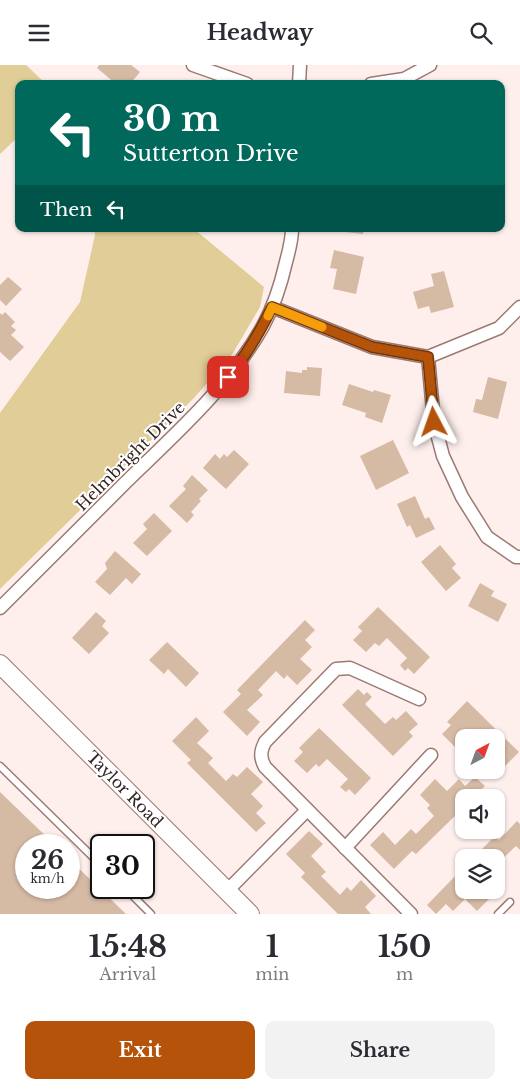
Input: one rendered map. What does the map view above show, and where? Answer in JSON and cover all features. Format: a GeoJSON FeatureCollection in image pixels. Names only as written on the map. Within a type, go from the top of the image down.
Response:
{"type":"FeatureCollection","features":[{"type":"Feature","properties":{"kind":"main road","name":"Taylor Road"},"geometry":{"type":"LineString","coordinates":[[0,664],[250,914]]}},
{"type":"Feature","properties":{"kind":"street"},"geometry":{"type":"LineString","coordinates":[[193,65],[236,80]]}},
{"type":"Feature","properties":{"kind":"street"},"geometry":{"type":"LineString","coordinates":[[299,80],[300,65]]}},
{"type":"Feature","properties":{"kind":"street"},"geometry":{"type":"LineString","coordinates":[[397,80],[404,79],[430,65]]}},
{"type":"Feature","properties":{"kind":"street","name":"Helmbright Drive"},"geometry":{"type":"LineString","coordinates":[[0,608],[210,398],[237,367],[263,326],[272,307],[281,283],[292,232]]}},
{"type":"Feature","properties":{"kind":"street"},"geometry":{"type":"LineString","coordinates":[[272,307],[372,347],[428,357],[499,328],[520,307]]}},
{"type":"Feature","properties":{"kind":"street"},"geometry":{"type":"LineString","coordinates":[[428,357],[434,422],[443,456],[462,497],[486,537],[516,557],[520,557]]}},
{"type":"Feature","properties":{"kind":"street"},"geometry":{"type":"LineString","coordinates":[[411,914],[265,767],[261,759],[261,750],[265,742],[336,669],[350,668],[419,699]]}},
{"type":"Feature","properties":{"kind":"street"},"geometry":{"type":"LineString","coordinates":[[345,848],[432,755]]}},
{"type":"Feature","properties":{"kind":"street"},"geometry":{"type":"LineString","coordinates":[[227,891],[306,810]]}},
{"type":"Feature","properties":{"kind":"lane"},"geometry":{"type":"LineString","coordinates":[[0,766],[90,854]]}},
{"type":"Feature","properties":{"kind":"lane"},"geometry":{"type":"LineString","coordinates":[[136,899],[151,914]]}},
{"type":"Feature","properties":{"kind":"lane"},"geometry":{"type":"LineString","coordinates":[[498,914],[510,902]]}},
{"type":"Feature","properties":{"kind":"shaded area"},"geometry":{"type":"Polygon","coordinates":[[[0,65],[26,65],[42,80],[15,80],[15,140],[0,154],[0,65]]]}},
{"type":"Feature","properties":{"kind":"shaded area"},"geometry":{"type":"Polygon","coordinates":[[[94,232],[198,232],[264,287],[260,307],[233,353],[194,398],[0,589],[0,413],[80,302],[94,232]]]}},
{"type":"Feature","properties":{"kind":"building"},"geometry":{"type":"Polygon","coordinates":[[[99,65],[131,65],[140,72],[133,80],[111,80],[97,68],[99,65]]]}},
{"type":"Feature","properties":{"kind":"building"},"geometry":{"type":"Polygon","coordinates":[[[346,232],[363,232],[363,234],[346,232]]]}},
{"type":"Feature","properties":{"kind":"building"},"geometry":{"type":"Polygon","coordinates":[[[334,250],[364,257],[356,294],[333,289],[337,269],[330,268],[334,250]]]}},
{"type":"Feature","properties":{"kind":"building"},"geometry":{"type":"Polygon","coordinates":[[[444,271],[454,307],[431,313],[429,306],[418,309],[413,292],[434,286],[431,274],[444,271]]]}},
{"type":"Feature","properties":{"kind":"building"},"geometry":{"type":"Polygon","coordinates":[[[8,277],[22,289],[6,306],[0,300],[0,285],[8,277]]]}},
{"type":"Feature","properties":{"kind":"building"},"geometry":{"type":"Polygon","coordinates":[[[5,312],[15,322],[11,326],[16,330],[11,335],[24,347],[10,361],[0,352],[0,313],[2,315],[5,312]]]}},
{"type":"Feature","properties":{"kind":"building"},"geometry":{"type":"Polygon","coordinates":[[[307,367],[322,368],[320,396],[284,393],[286,371],[302,373],[302,370],[307,370],[307,367]]]}},
{"type":"Feature","properties":{"kind":"building"},"geometry":{"type":"Polygon","coordinates":[[[488,377],[507,382],[498,419],[473,412],[476,399],[482,400],[488,377]]]}},
{"type":"Feature","properties":{"kind":"building"},"geometry":{"type":"Polygon","coordinates":[[[349,384],[373,392],[374,390],[391,395],[382,423],[365,417],[366,413],[342,405],[349,384]]]}},
{"type":"Feature","properties":{"kind":"building"},"geometry":{"type":"Polygon","coordinates":[[[393,440],[409,473],[376,490],[360,456],[393,440]]]}},
{"type":"Feature","properties":{"kind":"building"},"geometry":{"type":"Polygon","coordinates":[[[234,450],[249,464],[226,489],[203,468],[215,454],[220,459],[224,454],[227,457],[234,450]]]}},
{"type":"Feature","properties":{"kind":"building"},"geometry":{"type":"Polygon","coordinates":[[[192,475],[208,490],[199,499],[201,501],[191,512],[194,515],[187,523],[169,506],[186,489],[183,486],[192,475]]]}},
{"type":"Feature","properties":{"kind":"building"},"geometry":{"type":"Polygon","coordinates":[[[415,496],[425,519],[429,517],[435,529],[416,538],[410,525],[407,527],[397,504],[415,496]]]}},
{"type":"Feature","properties":{"kind":"building"},"geometry":{"type":"Polygon","coordinates":[[[154,513],[172,531],[147,556],[133,543],[147,529],[143,524],[154,513]]]}},
{"type":"Feature","properties":{"kind":"building"},"geometry":{"type":"Polygon","coordinates":[[[440,545],[456,564],[452,568],[461,578],[446,591],[421,562],[440,545]]]}},
{"type":"Feature","properties":{"kind":"building"},"geometry":{"type":"Polygon","coordinates":[[[115,551],[141,574],[132,584],[126,578],[110,595],[95,582],[107,569],[105,563],[115,551]]]}},
{"type":"Feature","properties":{"kind":"building"},"geometry":{"type":"Polygon","coordinates":[[[480,583],[494,591],[491,596],[507,604],[498,622],[468,606],[480,583]]]}},
{"type":"Feature","properties":{"kind":"building"},"geometry":{"type":"Polygon","coordinates":[[[378,607],[430,657],[414,674],[408,668],[405,671],[400,665],[407,658],[387,638],[379,646],[375,643],[366,652],[353,640],[362,631],[358,627],[378,607]]]}},
{"type":"Feature","properties":{"kind":"building"},"geometry":{"type":"Polygon","coordinates":[[[96,612],[106,621],[102,626],[109,633],[89,654],[72,638],[96,612]]]}},
{"type":"Feature","properties":{"kind":"building"},"geometry":{"type":"Polygon","coordinates":[[[305,620],[315,630],[305,640],[312,647],[300,659],[312,670],[297,685],[287,675],[284,679],[276,671],[258,690],[263,695],[247,710],[260,722],[247,736],[223,712],[241,694],[237,690],[305,620]]]}},
{"type":"Feature","properties":{"kind":"building"},"geometry":{"type":"Polygon","coordinates":[[[167,642],[199,673],[186,687],[168,669],[164,674],[149,660],[167,642]]]}},
{"type":"Feature","properties":{"kind":"building"},"geometry":{"type":"Polygon","coordinates":[[[358,689],[364,695],[367,692],[372,697],[365,704],[385,724],[393,717],[396,720],[406,711],[418,724],[409,732],[413,736],[393,756],[342,705],[358,689]]]}},
{"type":"Feature","properties":{"kind":"building"},"geometry":{"type":"Polygon","coordinates":[[[467,701],[496,729],[455,729],[455,747],[442,734],[451,725],[447,722],[467,701]]]}},
{"type":"Feature","properties":{"kind":"building"},"geometry":{"type":"Polygon","coordinates":[[[196,717],[209,731],[197,743],[213,758],[208,763],[226,781],[233,774],[237,777],[247,767],[263,782],[251,794],[263,806],[256,813],[266,823],[256,832],[187,763],[191,760],[172,741],[196,717]]]}},
{"type":"Feature","properties":{"kind":"building"},"geometry":{"type":"Polygon","coordinates":[[[319,728],[371,778],[355,795],[349,789],[346,792],[340,787],[348,779],[327,759],[319,767],[316,764],[307,773],[294,761],[303,752],[299,748],[319,728]]]}},
{"type":"Feature","properties":{"kind":"building"},"geometry":{"type":"Polygon","coordinates":[[[505,738],[519,752],[505,766],[505,738]]]}},
{"type":"Feature","properties":{"kind":"building"},"geometry":{"type":"Polygon","coordinates":[[[435,779],[447,791],[459,779],[465,786],[473,779],[477,779],[485,786],[482,789],[455,789],[455,816],[416,854],[412,851],[394,869],[370,845],[383,832],[395,845],[411,829],[416,834],[434,816],[427,808],[430,805],[420,795],[435,779]]]}},
{"type":"Feature","properties":{"kind":"building"},"geometry":{"type":"Polygon","coordinates":[[[0,792],[44,834],[15,834],[15,899],[80,899],[80,870],[90,879],[90,899],[110,899],[126,914],[0,914],[0,792]]]}},
{"type":"Feature","properties":{"kind":"building"},"geometry":{"type":"Polygon","coordinates":[[[517,821],[520,824],[520,850],[516,846],[505,856],[505,849],[482,849],[492,839],[505,839],[505,834],[517,821]]]}},
{"type":"Feature","properties":{"kind":"building"},"geometry":{"type":"Polygon","coordinates":[[[309,831],[323,844],[311,856],[326,872],[321,876],[340,895],[347,887],[351,891],[361,880],[376,896],[365,907],[371,914],[338,914],[301,877],[305,873],[286,854],[309,831]]]}},
{"type":"Feature","properties":{"kind":"building"},"geometry":{"type":"Polygon","coordinates":[[[455,876],[455,899],[465,899],[453,911],[446,904],[436,914],[427,905],[455,876]]]}},
{"type":"Feature","properties":{"kind":"building"},"geometry":{"type":"Polygon","coordinates":[[[465,899],[489,899],[477,911],[465,899]]]}},
{"type":"Feature","properties":{"kind":"slow traffic"},"geometry":{"type":"LineString","coordinates":[[268,316],[272,307],[322,327]]}},
{"type":"Feature","properties":{"kind":"route"},"geometry":{"type":"LineString","coordinates":[[228,377],[237,367],[263,326],[272,307],[372,347],[428,357],[434,422]]}}]}
